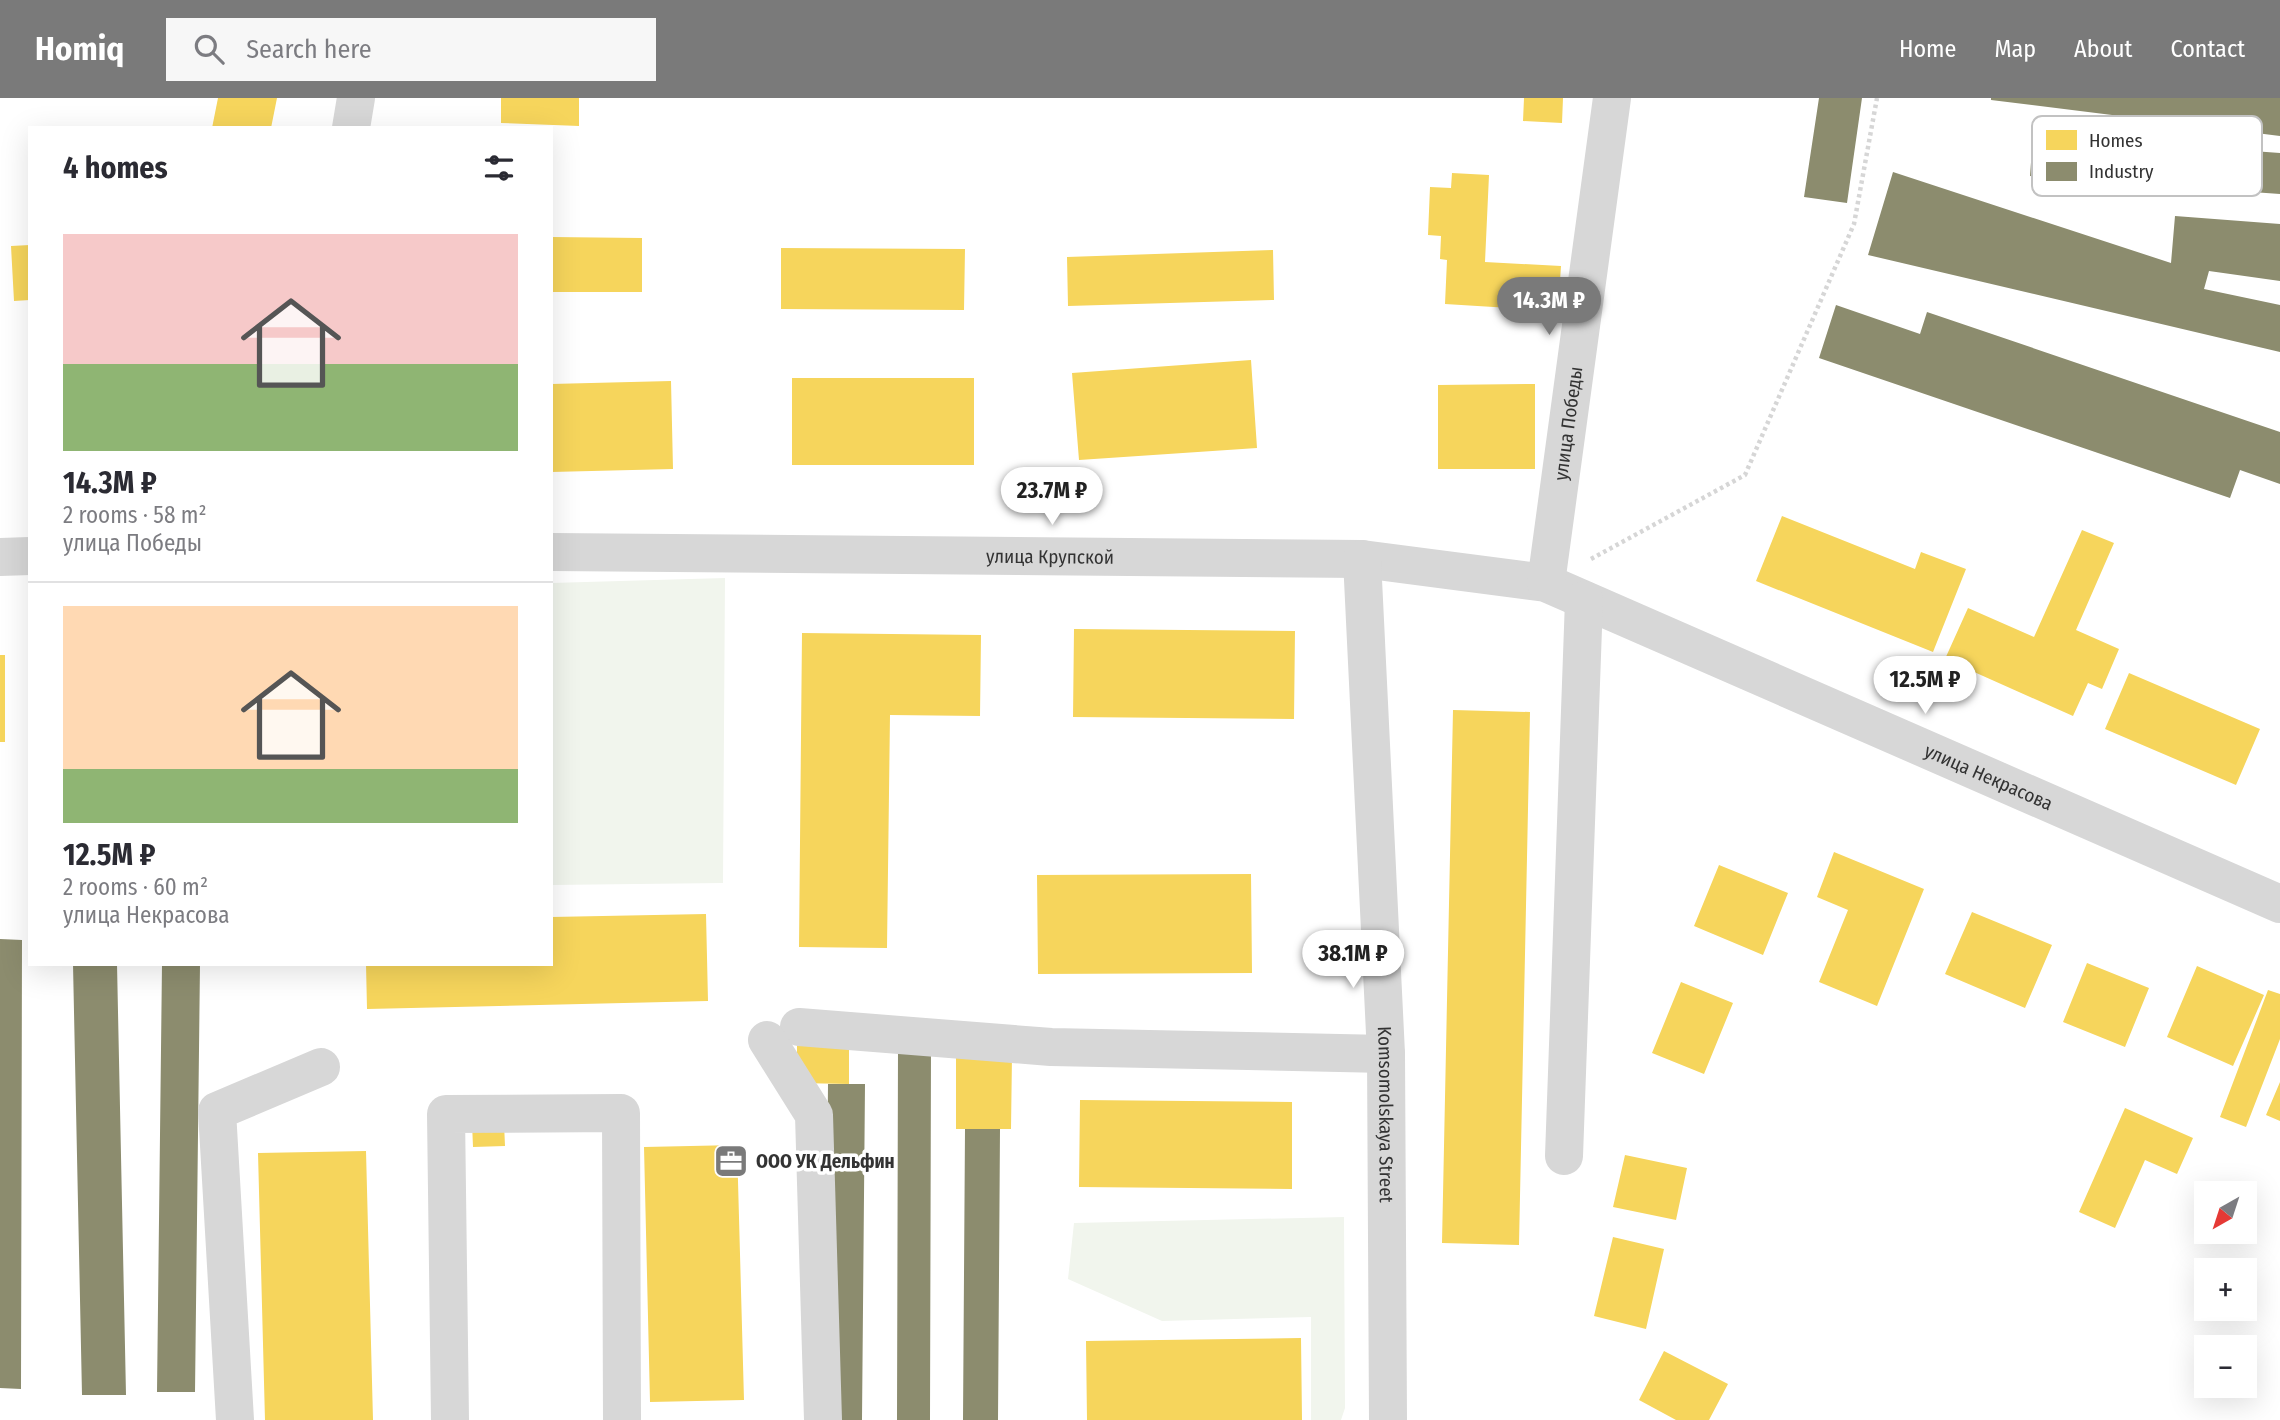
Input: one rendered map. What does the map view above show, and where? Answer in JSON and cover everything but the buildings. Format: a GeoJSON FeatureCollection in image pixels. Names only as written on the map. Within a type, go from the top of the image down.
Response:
{"type":"FeatureCollection","features":[{"type":"Feature","properties":{"kind":"street"},"geometry":{"type":"LineString","coordinates":[[351,126],[356,98]]}},
{"type":"Feature","properties":{"kind":"street","name":"улица Победы"},"geometry":{"type":"LineString","coordinates":[[1546,583],[1612,98]]}},
{"type":"Feature","properties":{"kind":"street","name":"улица Крупской"},"geometry":{"type":"LineString","coordinates":[[553,552],[1362,559],[1546,583]]}},
{"type":"Feature","properties":{"kind":"street"},"geometry":{"type":"LineString","coordinates":[[0,556],[28,556]]}},
{"type":"Feature","properties":{"kind":"street","name":"Komsomolskaya Street"},"geometry":{"type":"LineString","coordinates":[[1362,559],[1386,1054],[1388,1420]]}},
{"type":"Feature","properties":{"kind":"street","name":"улица Некрасова"},"geometry":{"type":"LineString","coordinates":[[1546,583],[2280,904]]}},
{"type":"Feature","properties":{"kind":"street"},"geometry":{"type":"LineString","coordinates":[[1564,1156],[1584,600]]}},
{"type":"Feature","properties":{"kind":"street"},"geometry":{"type":"LineString","coordinates":[[822,1420],[814,1115],[783,1033],[1051,1047],[1386,1054]]}},
{"type":"Feature","properties":{"kind":"street"},"geometry":{"type":"LineString","coordinates":[[235,1420],[217,1111],[321,1066]]}},
{"type":"Feature","properties":{"kind":"street"},"geometry":{"type":"LineString","coordinates":[[450,1420],[446,1114],[621,1114],[622,1420]]}},
{"type":"Feature","properties":{"kind":"path"},"geometry":{"type":"LineString","coordinates":[[1546,583],[1745,475],[1854,224],[1877,98]]}},
{"type":"Feature","properties":{"kind":"shaded area"},"geometry":{"type":"Polygon","coordinates":[[[725,578],[723,883],[553,885],[553,583],[725,578]]]}},
{"type":"Feature","properties":{"kind":"shaded area"},"geometry":{"type":"Polygon","coordinates":[[[1344,1217],[1345,1408],[1341,1420],[1311,1420],[1311,1317],[1162,1321],[1068,1279],[1074,1223],[1344,1217]]]}},
{"type":"Feature","properties":{"kind":"place","name":"ООО УК Дельфин"},"geometry":{"type":"Point","coordinates":[731,1161]}}]}
